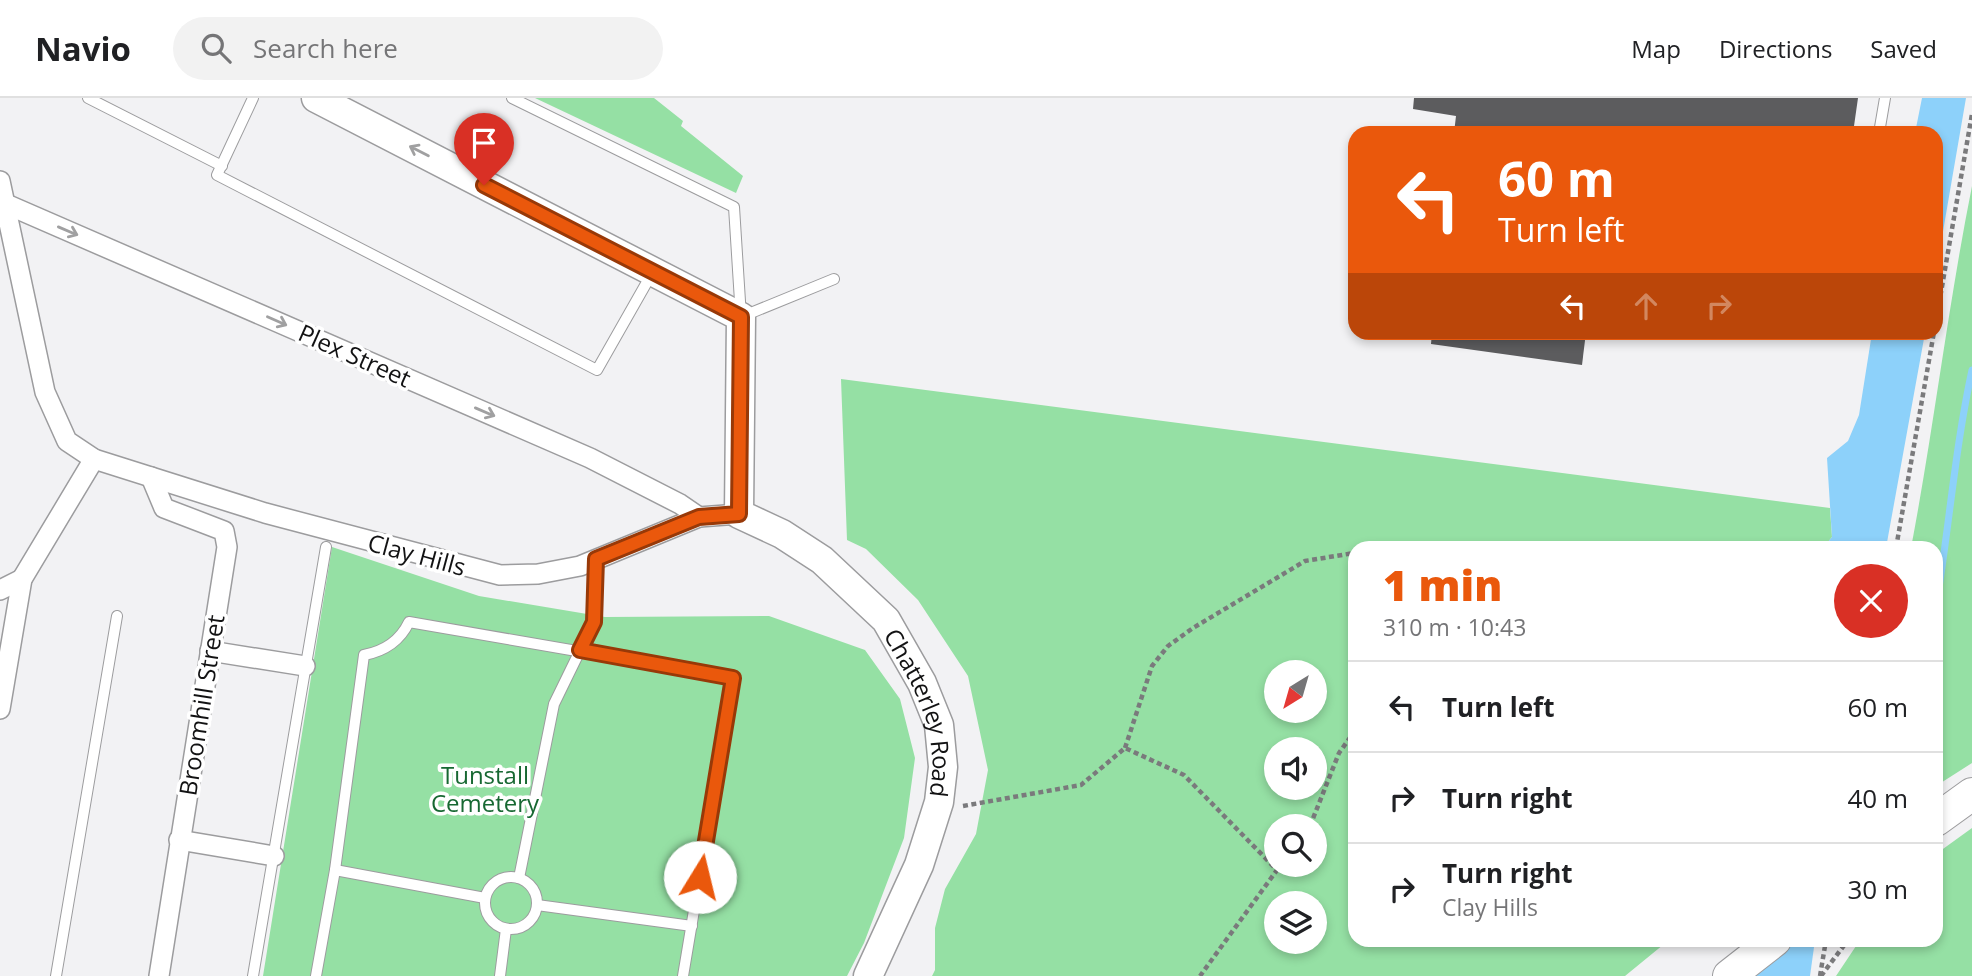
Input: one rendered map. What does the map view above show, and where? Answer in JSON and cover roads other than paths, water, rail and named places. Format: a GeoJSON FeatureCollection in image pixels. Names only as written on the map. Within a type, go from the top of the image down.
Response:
{"type":"FeatureCollection","features":[{"type":"Feature","properties":{"kind":"main road"},"geometry":{"type":"LineString","coordinates":[[1943,815],[1972,794]]}},
{"type":"Feature","properties":{"kind":"main road"},"geometry":{"type":"LineString","coordinates":[[1734,972],[1765,947]]}},
{"type":"Feature","properties":{"kind":"street"},"geometry":{"type":"LineString","coordinates":[[316,98],[741,317],[739,514]]}},
{"type":"Feature","properties":{"kind":"street","name":"Clay Hills"},"geometry":{"type":"LineString","coordinates":[[0,181],[46,392],[67,441],[94,459],[265,513],[500,576],[538,574],[596,559],[699,517],[739,514]]}},
{"type":"Feature","properties":{"kind":"street","name":"Plex Street"},"geometry":{"type":"LineString","coordinates":[[6,204],[590,458],[680,504],[699,517]]}},
{"type":"Feature","properties":{"kind":"street"},"geometry":{"type":"LineString","coordinates":[[0,709],[22,579],[94,459]]}},
{"type":"Feature","properties":{"kind":"street","name":"Broomhill Street"},"geometry":{"type":"LineString","coordinates":[[150,477],[164,508],[224,531],[227,547],[159,976]]}},
{"type":"Feature","properties":{"kind":"street","name":"Chatterley Road"},"geometry":{"type":"LineString","coordinates":[[739,514],[782,534],[822,560],[886,620],[922,683],[939,725],[943,767],[939,802],[919,865],[868,976]]}},
{"type":"Feature","properties":{"kind":"street"},"geometry":{"type":"LineString","coordinates":[[0,590],[22,579]]}},
{"type":"Feature","properties":{"kind":"street"},"geometry":{"type":"LineString","coordinates":[[210,651],[305,666]]}},
{"type":"Feature","properties":{"kind":"street"},"geometry":{"type":"LineString","coordinates":[[179,840],[274,856]]}},
{"type":"Feature","properties":{"kind":"lane"},"geometry":{"type":"LineString","coordinates":[[88,98],[222,166]]}},
{"type":"Feature","properties":{"kind":"lane"},"geometry":{"type":"LineString","coordinates":[[253,98],[217,176],[597,370],[653,271]]}},
{"type":"Feature","properties":{"kind":"lane"},"geometry":{"type":"LineString","coordinates":[[512,98],[734,207],[741,317],[834,279]]}},
{"type":"Feature","properties":{"kind":"lane"},"geometry":{"type":"LineString","coordinates":[[1879,126],[1885,98]]}},
{"type":"Feature","properties":{"kind":"lane"},"geometry":{"type":"LineString","coordinates":[[253,976],[326,547]]}},
{"type":"Feature","properties":{"kind":"lane"},"geometry":{"type":"LineString","coordinates":[[519,878],[554,704],[594,622],[596,559]]}},
{"type":"Feature","properties":{"kind":"lane"},"geometry":{"type":"LineString","coordinates":[[56,976],[117,616]]}},
{"type":"Feature","properties":{"kind":"lane"},"geometry":{"type":"LineString","coordinates":[[316,976],[335,870],[364,654],[390,645],[404,633],[409,622],[733,678],[683,976]]}},
{"type":"Feature","properties":{"kind":"lane"},"geometry":{"type":"LineString","coordinates":[[335,870],[485,898]]}},
{"type":"Feature","properties":{"kind":"lane"},"geometry":{"type":"LineString","coordinates":[[500,878],[519,878],[532,888],[537,905],[531,920],[524,925],[506,929],[490,919],[485,911],[485,898],[492,883],[500,878]]}},
{"type":"Feature","properties":{"kind":"lane"},"geometry":{"type":"LineString","coordinates":[[537,905],[692,926]]}},
{"type":"Feature","properties":{"kind":"lane"},"geometry":{"type":"LineString","coordinates":[[500,976],[506,929]]}},
{"type":"Feature","properties":{"kind":"water"},"geometry":{"type":"Polygon","coordinates":[[[1922,98],[1966,98],[1943,231],[1943,126],[1916,126],[1922,98]]]}},
{"type":"Feature","properties":{"kind":"water"},"geometry":{"type":"Polygon","coordinates":[[[1871,340],[1924,340],[1887,541],[1829,541],[1832,537],[1827,458],[1848,441],[1859,415],[1871,340]]]}},
{"type":"Feature","properties":{"kind":"water"},"geometry":{"type":"Polygon","coordinates":[[[1754,947],[1814,947],[1810,976],[1750,976],[1754,947]]]}},
{"type":"Feature","properties":{"kind":"waterway"},"geometry":{"type":"LineString","coordinates":[[1943,557],[1972,370]]}},
{"type":"Feature","properties":{"kind":"park label","name":"Tunstall Cemetery"},"geometry":{"type":"Point","coordinates":[485,788]}}]}
